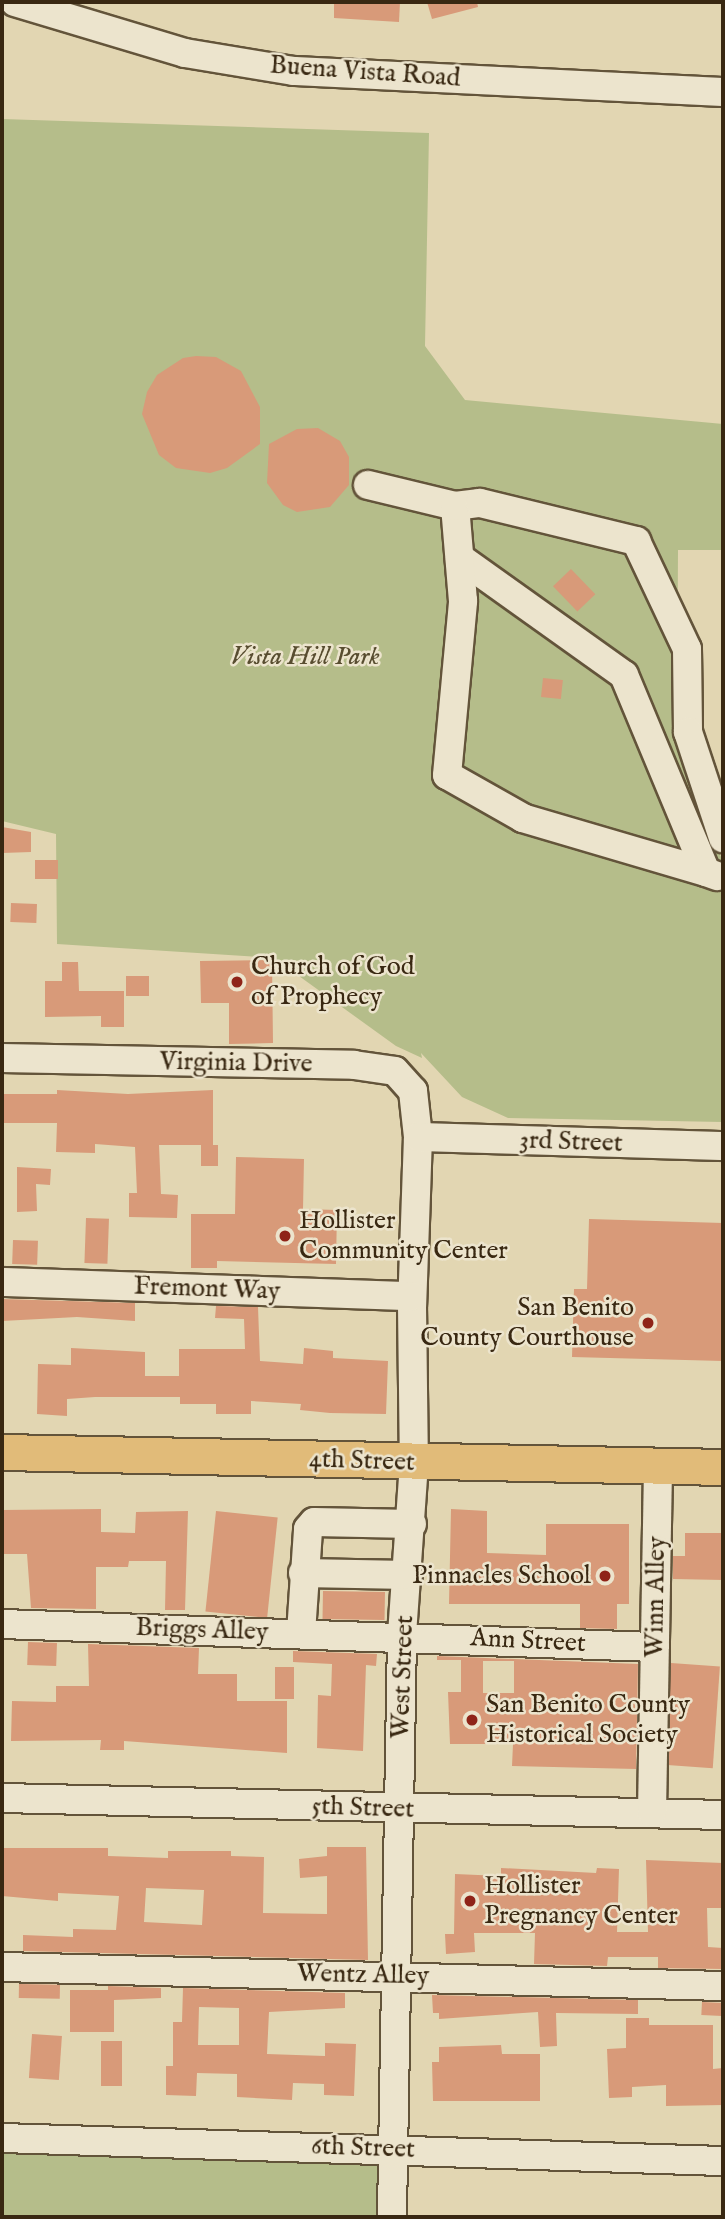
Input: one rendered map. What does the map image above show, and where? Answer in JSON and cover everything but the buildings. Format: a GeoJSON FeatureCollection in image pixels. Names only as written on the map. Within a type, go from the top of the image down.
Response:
{"type":"FeatureCollection","features":[{"type":"Feature","properties":{"kind":"main road","name":"4th Street"},"geometry":{"type":"LineString","coordinates":[[2,1452],[414,1463],[723,1466]]}},
{"type":"Feature","properties":{"kind":"street","name":"Buena Vista Road"},"geometry":{"type":"LineString","coordinates":[[15,2],[186,53],[294,71],[723,92]]}},
{"type":"Feature","properties":{"kind":"street"},"geometry":{"type":"LineString","coordinates":[[368,485],[455,506],[480,503],[636,541],[687,649],[688,732],[723,838]]}},
{"type":"Feature","properties":{"kind":"street"},"geometry":{"type":"LineString","coordinates":[[455,506],[463,601],[447,775],[523,818],[715,875]]}},
{"type":"Feature","properties":{"kind":"street"},"geometry":{"type":"LineString","coordinates":[[460,558],[624,675],[715,875]]}},
{"type":"Feature","properties":{"kind":"street","name":"Virginia Drive"},"geometry":{"type":"LineString","coordinates":[[2,1058],[387,1068],[411,1086],[418,1137]]}},
{"type":"Feature","properties":{"kind":"street","name":"3rd Street"},"geometry":{"type":"LineString","coordinates":[[418,1137],[723,1146]]}},
{"type":"Feature","properties":{"kind":"street","name":"West Street"},"geometry":{"type":"LineString","coordinates":[[392,2217],[402,1636],[412,1524],[414,1463],[412,1296],[418,1137]]}},
{"type":"Feature","properties":{"kind":"street","name":"Fremont Way"},"geometry":{"type":"LineString","coordinates":[[2,1282],[412,1296]]}},
{"type":"Feature","properties":{"kind":"street","name":"Winn Alley"},"geometry":{"type":"LineString","coordinates":[[652,1812],[658,1465]]}},
{"type":"Feature","properties":{"kind":"street"},"geometry":{"type":"LineString","coordinates":[[301,1633],[308,1529],[314,1522],[412,1524]]}},
{"type":"Feature","properties":{"kind":"street"},"geometry":{"type":"LineString","coordinates":[[303,1573],[408,1575]]}},
{"type":"Feature","properties":{"kind":"street","name":"Briggs Alley"},"geometry":{"type":"LineString","coordinates":[[2,1624],[402,1636]]}},
{"type":"Feature","properties":{"kind":"street","name":"Ann Street"},"geometry":{"type":"LineString","coordinates":[[402,1636],[655,1647]]}},
{"type":"Feature","properties":{"kind":"street","name":"5th Street"},"geometry":{"type":"LineString","coordinates":[[2,1798],[723,1815]]}},
{"type":"Feature","properties":{"kind":"street","name":"Wentz Alley"},"geometry":{"type":"LineString","coordinates":[[2,1967],[723,1986]]}},
{"type":"Feature","properties":{"kind":"street","name":"6th Street"},"geometry":{"type":"LineString","coordinates":[[2,2138],[723,2161]]}},
{"type":"Feature","properties":{"kind":"green space","name":"Vista Hill Park"},"geometry":{"type":"Polygon","coordinates":[[[2,119],[429,133],[425,346],[465,400],[723,424],[723,550],[678,550],[677,727],[680,751],[723,862],[723,1122],[508,1118],[462,1097],[421,1053],[422,1058],[396,1046],[274,958],[57,944],[56,834],[2,821],[2,119]]]}},
{"type":"Feature","properties":{"kind":"green space"},"geometry":{"type":"Polygon","coordinates":[[[2,2152],[382,2161],[381,2217],[2,2217],[2,2152]]]}},
{"type":"Feature","properties":{"kind":"place","name":"Church of God of Prophecy"},"geometry":{"type":"Point","coordinates":[237,982]}},
{"type":"Feature","properties":{"kind":"place","name":"Hollister Community Center"},"geometry":{"type":"Point","coordinates":[285,1236]}},
{"type":"Feature","properties":{"kind":"place","name":"San Benito County Courthouse"},"geometry":{"type":"Point","coordinates":[648,1323]}},
{"type":"Feature","properties":{"kind":"place","name":"Pinnacles School"},"geometry":{"type":"Point","coordinates":[605,1576]}},
{"type":"Feature","properties":{"kind":"place","name":"San Benito County Historical Society"},"geometry":{"type":"Point","coordinates":[472,1720]}},
{"type":"Feature","properties":{"kind":"place","name":"Hollister Pregnancy Center"},"geometry":{"type":"Point","coordinates":[470,1901]}}]}
